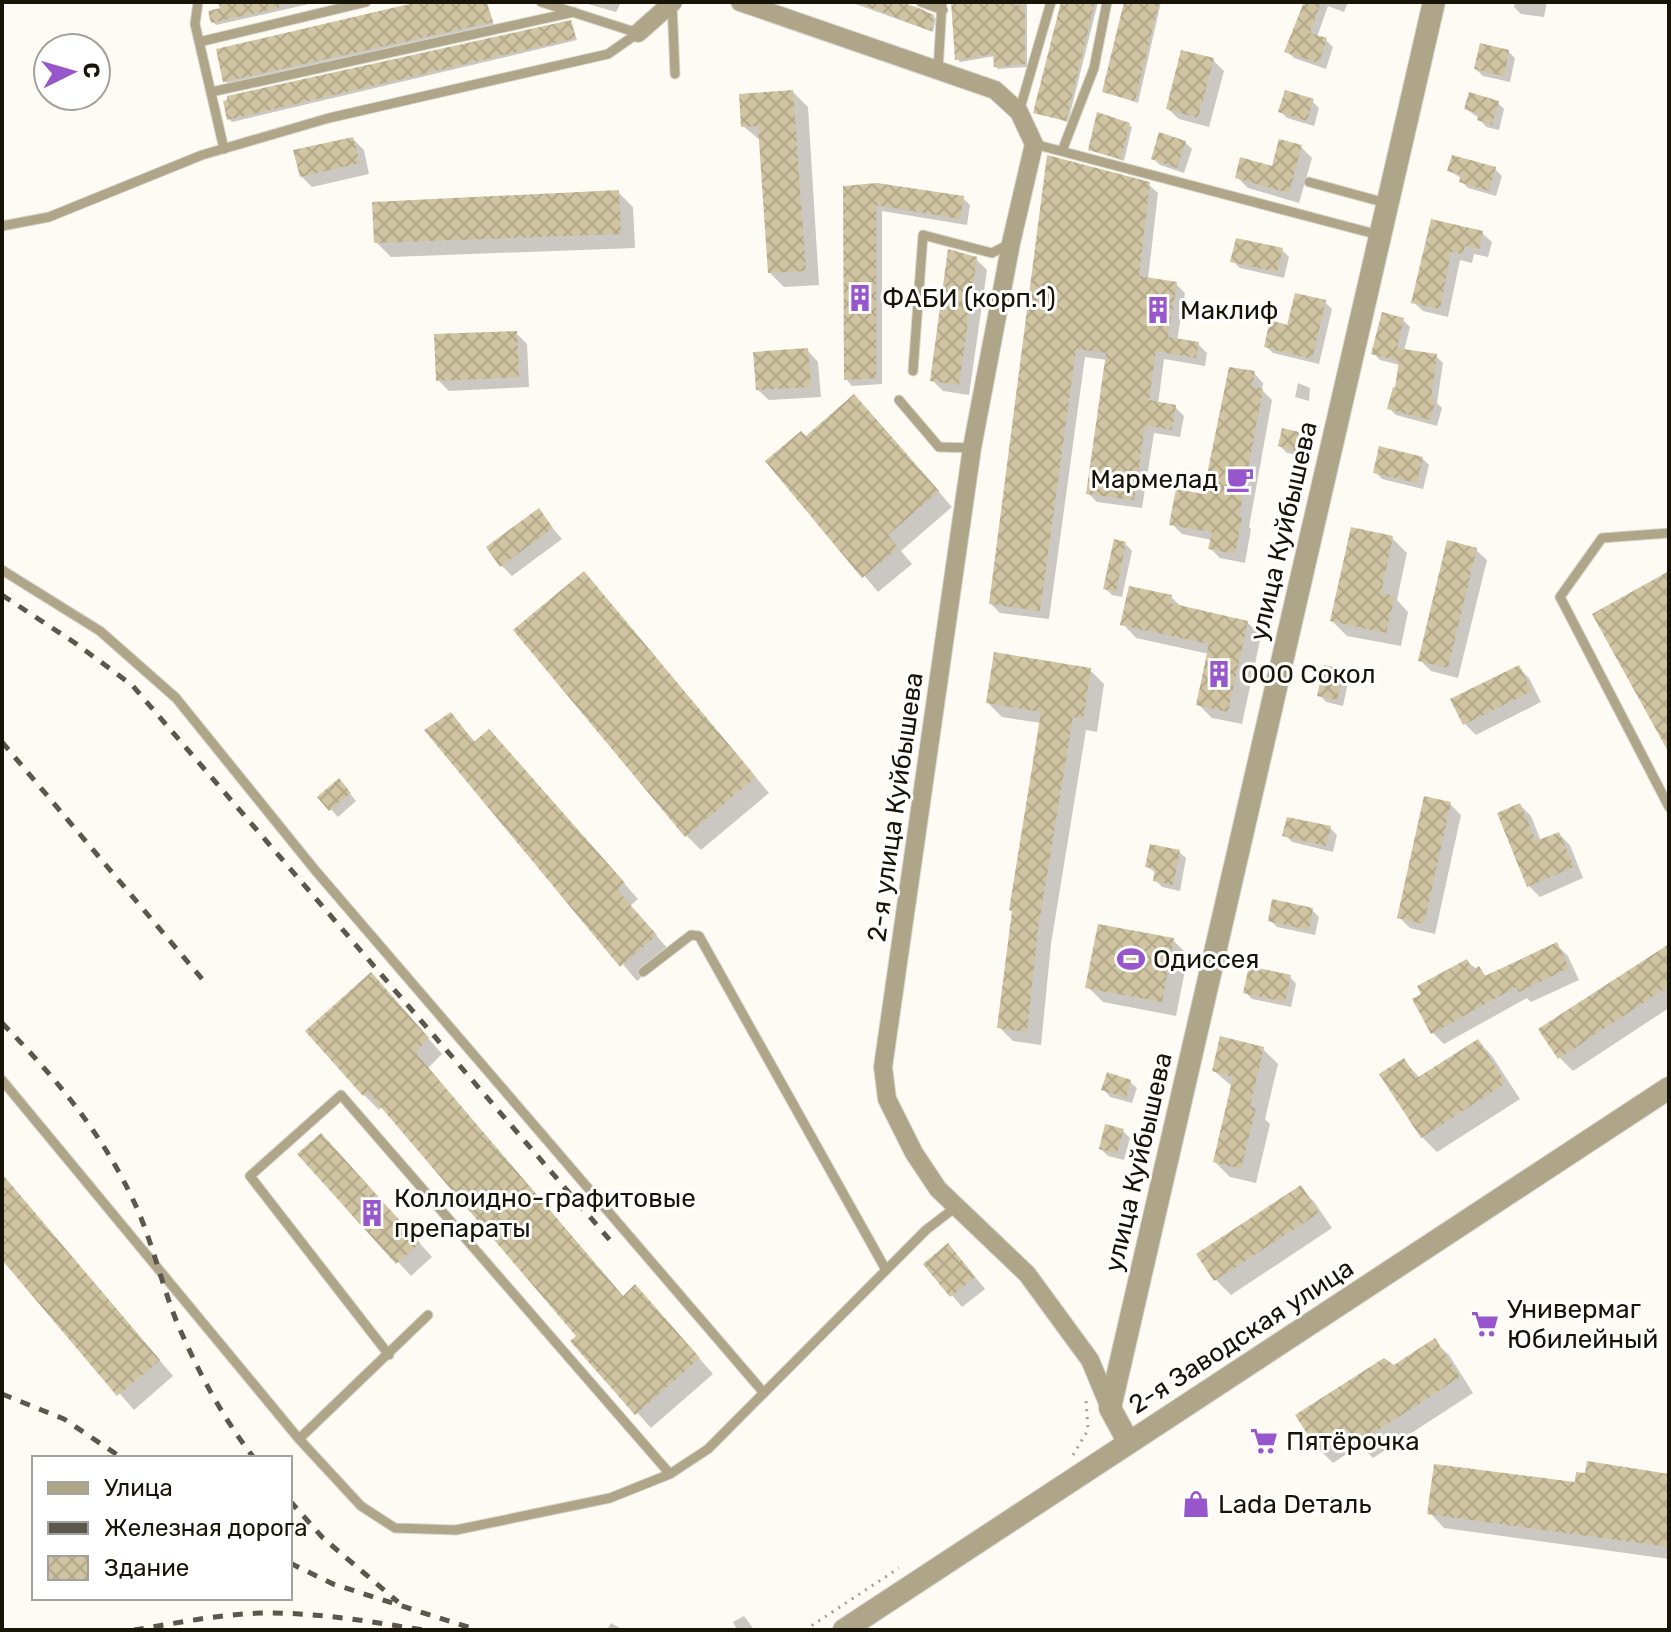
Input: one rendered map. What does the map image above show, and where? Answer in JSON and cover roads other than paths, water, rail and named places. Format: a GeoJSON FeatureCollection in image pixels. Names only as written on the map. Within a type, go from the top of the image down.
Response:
{"type":"FeatureCollection","features":[{"type":"Feature","properties":{"kind":"street"},"geometry":{"type":"LineString","coordinates":[[638,33],[672,2]]}},
{"type":"Feature","properties":{"kind":"street"},"geometry":{"type":"LineString","coordinates":[[740,2],[995,90],[1019,112],[1034,144]]}},
{"type":"Feature","properties":{"kind":"street","name":"улица Куйбышева"},"geometry":{"type":"LineString","coordinates":[[1110,1408],[1434,2]]}},
{"type":"Feature","properties":{"kind":"street","name":"2-я улица Куйбышева"},"geometry":{"type":"LineString","coordinates":[[1034,144],[1011,243],[972,448],[883,1067],[887,1099],[914,1153],[938,1189],[1027,1274],[1090,1360],[1110,1408]]}},
{"type":"Feature","properties":{"kind":"street","name":"2-я Заводская улица"},"geometry":{"type":"LineString","coordinates":[[844,1630],[1669,1088]]}},
{"type":"Feature","properties":{"kind":"street"},"geometry":{"type":"LineString","coordinates":[[1110,1408],[1129,1443]]}},
{"type":"Feature","properties":{"kind":"lane"},"geometry":{"type":"LineString","coordinates":[[198,2],[195,24],[224,149]]}},
{"type":"Feature","properties":{"kind":"lane"},"geometry":{"type":"LineString","coordinates":[[199,42],[366,2]]}},
{"type":"Feature","properties":{"kind":"lane"},"geometry":{"type":"LineString","coordinates":[[541,2],[638,33]]}},
{"type":"Feature","properties":{"kind":"lane"},"geometry":{"type":"LineString","coordinates":[[672,2],[675,74]]}},
{"type":"Feature","properties":{"kind":"lane"},"geometry":{"type":"LineString","coordinates":[[921,2],[943,6],[938,71]]}},
{"type":"Feature","properties":{"kind":"lane"},"geometry":{"type":"LineString","coordinates":[[1019,112],[1051,2]]}},
{"type":"Feature","properties":{"kind":"lane"},"geometry":{"type":"LineString","coordinates":[[1062,151],[1094,68],[1107,2]]}},
{"type":"Feature","properties":{"kind":"lane"},"geometry":{"type":"LineString","coordinates":[[211,92],[574,12]]}},
{"type":"Feature","properties":{"kind":"lane"},"geometry":{"type":"LineString","coordinates":[[2,226],[49,217],[224,149],[329,118],[608,54],[638,33]]}},
{"type":"Feature","properties":{"kind":"lane"},"geometry":{"type":"LineString","coordinates":[[1034,144],[1380,235]]}},
{"type":"Feature","properties":{"kind":"lane"},"geometry":{"type":"LineString","coordinates":[[1309,182],[1388,203]]}},
{"type":"Feature","properties":{"kind":"lane"},"geometry":{"type":"LineString","coordinates":[[913,371],[923,235],[992,253],[1011,243]]}},
{"type":"Feature","properties":{"kind":"lane"},"geometry":{"type":"LineString","coordinates":[[899,400],[939,447],[972,448]]}},
{"type":"Feature","properties":{"kind":"lane"},"geometry":{"type":"LineString","coordinates":[[1669,533],[1602,538],[1560,597],[1669,807]]}},
{"type":"Feature","properties":{"kind":"lane"},"geometry":{"type":"LineString","coordinates":[[2,570],[100,631],[176,698],[315,870],[764,1393]]}},
{"type":"Feature","properties":{"kind":"lane"},"geometry":{"type":"LineString","coordinates":[[643,972],[691,935],[699,936],[886,1270]]}},
{"type":"Feature","properties":{"kind":"lane"},"geometry":{"type":"LineString","coordinates":[[2,1080],[299,1439],[361,1506],[395,1528],[456,1530],[610,1498],[670,1474],[708,1449],[926,1230],[957,1206]]}},
{"type":"Feature","properties":{"kind":"lane"},"geometry":{"type":"LineString","coordinates":[[389,1355],[250,1176],[341,1095],[670,1474]]}},
{"type":"Feature","properties":{"kind":"lane"},"geometry":{"type":"LineString","coordinates":[[299,1439],[428,1315]]}},
{"type":"Feature","properties":{"kind":"railway"},"geometry":{"type":"LineString","coordinates":[[2,595],[132,685],[615,1246]]}},
{"type":"Feature","properties":{"kind":"railway"},"geometry":{"type":"LineString","coordinates":[[2,742],[208,986]]}},
{"type":"Feature","properties":{"kind":"railway"},"geometry":{"type":"LineString","coordinates":[[2,1023],[77,1108],[122,1178],[141,1218],[176,1320],[192,1356],[210,1392],[252,1456]]}},
{"type":"Feature","properties":{"kind":"railway"},"geometry":{"type":"LineString","coordinates":[[2,1394],[64,1419],[119,1456]]}},
{"type":"Feature","properties":{"kind":"railway"},"geometry":{"type":"LineString","coordinates":[[292,1503],[323,1538],[398,1602]]}},
{"type":"Feature","properties":{"kind":"railway"},"geometry":{"type":"LineString","coordinates":[[292,1564],[333,1584],[477,1630]]}},
{"type":"Feature","properties":{"kind":"railway"},"geometry":{"type":"LineString","coordinates":[[134,1630],[252,1613],[327,1616],[423,1630]]}},
{"type":"Feature","properties":{"kind":"place","name":"ФАБИ (корп.1)"},"geometry":{"type":"Point","coordinates":[860,298]}},
{"type":"Feature","properties":{"kind":"place","name":"Маклиф"},"geometry":{"type":"Point","coordinates":[1158,310]}},
{"type":"Feature","properties":{"kind":"place","name":"Мармелад"},"geometry":{"type":"Point","coordinates":[1240,479]}},
{"type":"Feature","properties":{"kind":"place","name":"ООО Сокол"},"geometry":{"type":"Point","coordinates":[1219,674]}},
{"type":"Feature","properties":{"kind":"place","name":"Одиссея"},"geometry":{"type":"Point","coordinates":[1131,959]}},
{"type":"Feature","properties":{"kind":"place","name":"Коллоидно-графитовые препараты"},"geometry":{"type":"Point","coordinates":[372,1213]}},
{"type":"Feature","properties":{"kind":"place","name":"Универмаг Юбилейный"},"geometry":{"type":"Point","coordinates":[1485,1324]}},
{"type":"Feature","properties":{"kind":"place","name":"Пятёрочка"},"geometry":{"type":"Point","coordinates":[1264,1441]}},
{"type":"Feature","properties":{"kind":"place","name":"Lada Dеталь"},"geometry":{"type":"Point","coordinates":[1196,1504]}}]}
